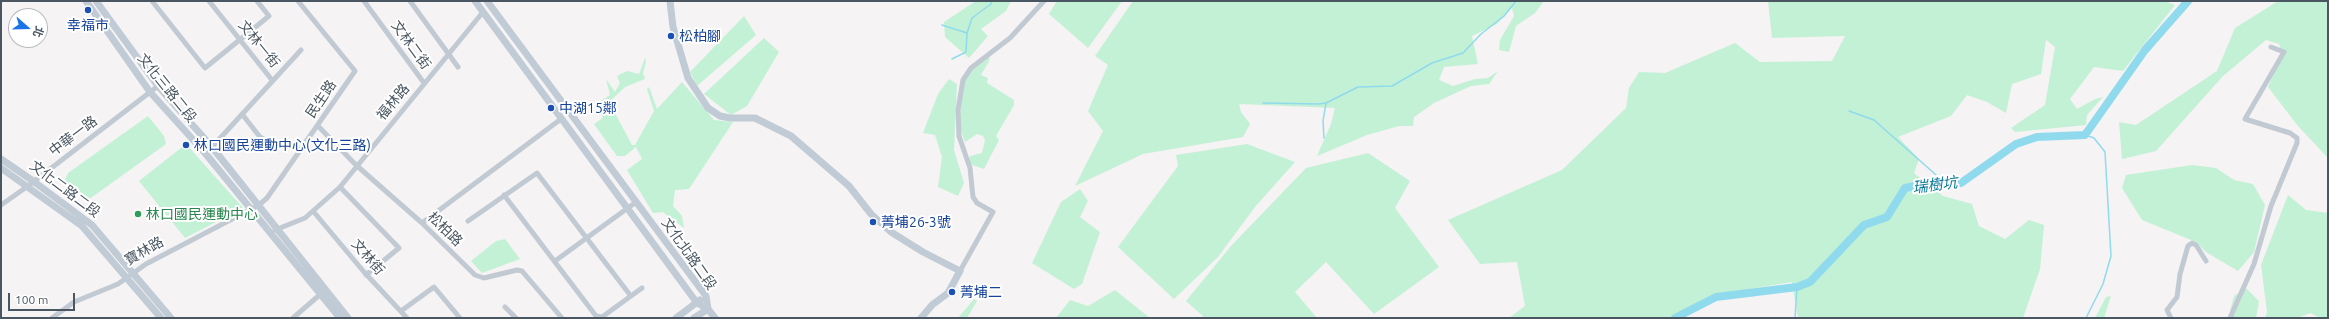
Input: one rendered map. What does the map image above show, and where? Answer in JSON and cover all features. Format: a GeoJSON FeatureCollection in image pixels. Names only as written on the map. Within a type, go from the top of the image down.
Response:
{"type":"FeatureCollection","features":[{"type":"Feature","properties":{"kind":"street","name":"文化三路二段"},"geometry":{"type":"LineString","coordinates":[[86,1],[150,92],[205,153],[271,233],[348,318]]}},
{"type":"Feature","properties":{"kind":"street","name":"文化三路二段"},"geometry":{"type":"LineString","coordinates":[[96,1],[158,86],[212,147],[260,205],[340,318]]}},
{"type":"Feature","properties":{"kind":"street"},"geometry":{"type":"LineString","coordinates":[[152,1],[205,68],[269,16],[257,1]]}},
{"type":"Feature","properties":{"kind":"street","name":"文林一街"},"geometry":{"type":"LineString","coordinates":[[205,153],[272,80],[209,1]]}},
{"type":"Feature","properties":{"kind":"street","name":"民生路"},"geometry":{"type":"LineString","coordinates":[[251,209],[260,205],[267,198],[318,126],[355,70],[298,1]]}},
{"type":"Feature","properties":{"kind":"street"},"geometry":{"type":"LineString","coordinates":[[410,1],[458,67]]}},
{"type":"Feature","properties":{"kind":"street","name":"文化北路二段"},"geometry":{"type":"LineString","coordinates":[[475,1],[697,303],[708,308]]}},
{"type":"Feature","properties":{"kind":"street"},"geometry":{"type":"LineString","coordinates":[[670,1],[674,28],[688,78],[708,108],[725,117],[754,118],[791,136],[849,186],[871,214],[891,232],[922,252],[960,271]]}},
{"type":"Feature","properties":{"kind":"street"},"geometry":{"type":"LineString","coordinates":[[921,318],[932,305],[948,293],[992,212],[977,203],[973,197],[970,168],[959,136],[958,110],[963,80],[971,68],[1010,38],[1044,1]]}},
{"type":"Feature","properties":{"kind":"street","name":"文林二街"},"geometry":{"type":"LineString","coordinates":[[366,2],[424,83]]}},
{"type":"Feature","properties":{"kind":"street"},"geometry":{"type":"LineString","coordinates":[[483,12],[489,2]]}},
{"type":"Feature","properties":{"kind":"street","name":"文化北路二段"},"geometry":{"type":"LineString","coordinates":[[489,2],[706,296],[708,308]]}},
{"type":"Feature","properties":{"kind":"street","name":"福林路"},"geometry":{"type":"LineString","coordinates":[[271,233],[305,218],[340,187],[356,165],[483,12]]}},
{"type":"Feature","properties":{"kind":"street"},"geometry":{"type":"LineString","coordinates":[[2230,318],[2254,264],[2271,206],[2297,143],[2297,138],[2290,133],[2254,124],[2245,119],[2284,52],[2271,47]]}},
{"type":"Feature","properties":{"kind":"street"},"geometry":{"type":"LineString","coordinates":[[272,80],[302,50]]}},
{"type":"Feature","properties":{"kind":"street","name":"中華一路"},"geometry":{"type":"LineString","coordinates":[[1,205],[31,184],[158,86]]}},
{"type":"Feature","properties":{"kind":"street"},"geometry":{"type":"LineString","coordinates":[[242,114],[260,136],[272,144]]}},
{"type":"Feature","properties":{"kind":"street"},"geometry":{"type":"LineString","coordinates":[[422,223],[561,119]]}},
{"type":"Feature","properties":{"kind":"street","name":"松柏路"},"geometry":{"type":"LineString","coordinates":[[318,126],[356,165],[422,223],[475,275],[484,278],[517,270],[522,271],[562,318]]}},
{"type":"Feature","properties":{"kind":"street","name":"文化二路二段"},"geometry":{"type":"LineString","coordinates":[[1,160],[31,184],[92,225],[130,274],[161,318]]}},
{"type":"Feature","properties":{"kind":"street","name":"文化二路二段"},"geometry":{"type":"LineString","coordinates":[[1,168],[31,184]]}},
{"type":"Feature","properties":{"kind":"street"},"geometry":{"type":"LineString","coordinates":[[468,221],[537,173],[630,295]]}},
{"type":"Feature","properties":{"kind":"street"},"geometry":{"type":"LineString","coordinates":[[340,187],[399,248],[366,275]]}},
{"type":"Feature","properties":{"kind":"street"},"geometry":{"type":"LineString","coordinates":[[504,195],[596,316],[602,316],[642,288]]}},
{"type":"Feature","properties":{"kind":"street"},"geometry":{"type":"LineString","coordinates":[[554,261],[636,202]]}},
{"type":"Feature","properties":{"kind":"street","name":"寶林路"},"geometry":{"type":"LineString","coordinates":[[52,318],[74,302],[118,284],[130,274],[251,209]]}},
{"type":"Feature","properties":{"kind":"street","name":"文林街"},"geometry":{"type":"LineString","coordinates":[[313,211],[366,275],[407,318]]}},
{"type":"Feature","properties":{"kind":"street"},"geometry":{"type":"LineString","coordinates":[[2171,318],[2167,310],[2177,297],[2180,274],[2188,246],[2192,243],[2196,245],[2206,261]]}},
{"type":"Feature","properties":{"kind":"street","name":"文化二路二段"},"geometry":{"type":"LineString","coordinates":[[130,274],[171,318]]}},
{"type":"Feature","properties":{"kind":"street"},"geometry":{"type":"LineString","coordinates":[[401,311],[434,287],[460,318]]}},
{"type":"Feature","properties":{"kind":"street"},"geometry":{"type":"LineString","coordinates":[[293,318],[323,292]]}},
{"type":"Feature","properties":{"kind":"street"},"geometry":{"type":"LineString","coordinates":[[676,318],[706,296]]}},
{"type":"Feature","properties":{"kind":"street"},"geometry":{"type":"LineString","coordinates":[[505,307],[516,318]]}},
{"type":"Feature","properties":{"kind":"street"},"geometry":{"type":"LineString","coordinates":[[694,318],[708,308],[714,318]]}},
{"type":"Feature","properties":{"kind":"green space"},"geometry":{"type":"Polygon","coordinates":[[[976,1],[1011,1],[1006,11],[981,29],[988,36],[969,58],[945,37],[944,22],[976,1]]]}},
{"type":"Feature","properties":{"kind":"green space"},"geometry":{"type":"Polygon","coordinates":[[[1057,1],[1122,1],[1088,48],[1049,14],[1057,1]]]}},
{"type":"Feature","properties":{"kind":"green space"},"geometry":{"type":"Polygon","coordinates":[[[1133,1],[1544,1],[1535,13],[1516,26],[1509,52],[1499,50],[1500,40],[1514,16],[1512,8],[1497,24],[1472,36],[1478,64],[1444,67],[1439,80],[1453,86],[1475,79],[1488,78],[1498,71],[1489,84],[1471,86],[1434,103],[1414,117],[1413,126],[1399,126],[1367,135],[1317,156],[1331,124],[1335,108],[1239,104],[1241,112],[1250,124],[1243,137],[1143,154],[1075,186],[1103,131],[1088,111],[1108,65],[1095,56],[1133,1]]]}},
{"type":"Feature","properties":{"kind":"green space"},"geometry":{"type":"Polygon","coordinates":[[[1768,1],[2165,1],[2175,5],[2123,71],[2094,67],[2070,99],[2077,109],[2095,99],[2103,97],[2087,115],[2086,125],[2015,132],[2011,128],[2045,105],[2055,47],[2046,40],[2041,74],[2012,84],[2006,113],[1987,102],[1967,95],[1951,116],[1898,137],[1919,159],[1914,173],[1943,196],[1972,204],[1979,226],[2005,239],[2029,220],[2044,225],[2040,269],[2023,318],[1798,318],[1792,282],[1731,292],[1678,318],[1509,318],[1525,306],[1517,262],[1480,264],[1448,220],[1562,170],[1626,108],[1629,88],[1639,72],[1665,73],[1735,43],[1760,62],[1832,61],[1845,36],[1772,38],[1768,1]]]}},
{"type":"Feature","properties":{"kind":"green space"},"geometry":{"type":"Polygon","coordinates":[[[2278,1],[2328,1],[2328,158],[2298,126],[2268,87],[2282,55],[2279,44],[2266,40],[2223,76],[2156,151],[2122,159],[2119,122],[2136,125],[2217,71],[2235,28],[2278,1]]]}},
{"type":"Feature","properties":{"kind":"green space"},"geometry":{"type":"Polygon","coordinates":[[[744,16],[756,35],[697,86],[690,72],[744,16]]]}},
{"type":"Feature","properties":{"kind":"green space"},"geometry":{"type":"Polygon","coordinates":[[[764,38],[779,52],[747,106],[731,115],[704,94],[764,38]]]}},
{"type":"Feature","properties":{"kind":"green space"},"geometry":{"type":"Polygon","coordinates":[[[986,57],[990,58],[981,75],[988,78],[987,83],[1014,100],[1014,105],[996,136],[999,140],[984,169],[969,164],[970,156],[982,153],[985,140],[983,136],[977,134],[965,142],[959,126],[963,79],[986,57]]]}},
{"type":"Feature","properties":{"kind":"green space"},"geometry":{"type":"Polygon","coordinates":[[[645,58],[646,62],[643,73],[645,79],[625,87],[609,102],[632,145],[635,145],[654,111],[647,89],[649,87],[657,109],[682,82],[714,120],[733,122],[689,189],[675,190],[673,206],[682,216],[684,228],[663,212],[653,213],[627,170],[642,159],[636,147],[625,156],[617,156],[594,124],[603,118],[596,104],[610,95],[606,79],[615,92],[620,83],[617,76],[627,71],[639,74],[645,58]]]}},
{"type":"Feature","properties":{"kind":"green space"},"geometry":{"type":"Polygon","coordinates":[[[949,79],[957,84],[954,150],[964,183],[958,196],[938,187],[942,157],[935,135],[923,133],[938,94],[949,79]]]}},
{"type":"Feature","properties":{"kind":"green space"},"geometry":{"type":"Polygon","coordinates":[[[148,116],[164,136],[166,144],[88,200],[64,182],[68,173],[148,116]]]}},
{"type":"Feature","properties":{"kind":"green space"},"geometry":{"type":"Polygon","coordinates":[[[186,144],[243,208],[185,238],[139,181],[186,144]]]}},
{"type":"Feature","properties":{"kind":"green space"},"geometry":{"type":"Polygon","coordinates":[[[1247,144],[1295,162],[1255,207],[1218,257],[1174,299],[1118,247],[1178,166],[1176,155],[1247,144]]]}},
{"type":"Feature","properties":{"kind":"green space"},"geometry":{"type":"Polygon","coordinates":[[[1368,153],[1410,181],[1395,208],[1439,267],[1374,314],[1326,262],[1295,292],[1317,318],[1205,318],[1186,301],[1231,246],[1306,168],[1368,153]]]}},
{"type":"Feature","properties":{"kind":"green space"},"geometry":{"type":"Polygon","coordinates":[[[2192,165],[2216,168],[2234,180],[2253,184],[2265,205],[2254,252],[2238,271],[2206,252],[2196,242],[2142,220],[2122,188],[2126,175],[2192,165]]]}},
{"type":"Feature","properties":{"kind":"green space"},"geometry":{"type":"Polygon","coordinates":[[[1080,189],[1088,201],[1080,217],[1100,232],[1082,284],[1074,289],[1032,263],[1061,202],[1080,189]]]}},
{"type":"Feature","properties":{"kind":"green space"},"geometry":{"type":"Polygon","coordinates":[[[2288,195],[2306,210],[2328,213],[2328,318],[2320,318],[2310,313],[2298,318],[2265,318],[2267,312],[2261,265],[2288,195]]]}},
{"type":"Feature","properties":{"kind":"green space"},"geometry":{"type":"Polygon","coordinates":[[[505,239],[520,259],[482,273],[471,261],[496,241],[505,239]]]}},
{"type":"Feature","properties":{"kind":"green space"},"geometry":{"type":"Polygon","coordinates":[[[2246,288],[2259,301],[2256,318],[2228,318],[2234,296],[2246,288]]]}},
{"type":"Feature","properties":{"kind":"green space"},"geometry":{"type":"Polygon","coordinates":[[[1115,290],[1150,318],[1056,318],[1070,300],[1088,306],[1115,290]]]}},
{"type":"Feature","properties":{"kind":"green space"},"geometry":{"type":"Polygon","coordinates":[[[2111,296],[2104,318],[2095,318],[2106,297],[2111,296]]]}},
{"type":"Feature","properties":{"kind":"green space"},"geometry":{"type":"Polygon","coordinates":[[[974,299],[977,301],[967,318],[958,318],[974,299]]]}},
{"type":"Feature","properties":{"kind":"waterway"},"geometry":{"type":"LineString","coordinates":[[952,59],[966,52],[967,33],[972,18],[991,4],[991,1]]}},
{"type":"Feature","properties":{"kind":"waterway"},"geometry":{"type":"LineString","coordinates":[[1263,103],[1319,104],[1326,103],[1358,87],[1392,86],[1432,63],[1463,53],[1481,34],[1504,16],[1516,1]]}},
{"type":"Feature","properties":{"kind":"waterway","name":"瑞樹坑"},"geometry":{"type":"LineString","coordinates":[[1675,318],[1716,297],[1797,287],[1810,282],[1864,225],[1887,217],[1905,188],[1934,182],[1961,183],[2016,144],[2037,137],[2085,135],[2145,50],[2188,1]]}},
{"type":"Feature","properties":{"kind":"waterway"},"geometry":{"type":"LineString","coordinates":[[942,25],[967,33]]}},
{"type":"Feature","properties":{"kind":"waterway"},"geometry":{"type":"LineString","coordinates":[[1324,138],[1323,121],[1326,103]]}},
{"type":"Feature","properties":{"kind":"waterway"},"geometry":{"type":"LineString","coordinates":[[1849,111],[1874,120],[1944,182]]}},
{"type":"Feature","properties":{"kind":"waterway"},"geometry":{"type":"LineString","coordinates":[[2085,135],[2094,138],[2105,152],[2111,256],[2103,284],[2086,318]]}},
{"type":"Feature","properties":{"kind":"waterway"},"geometry":{"type":"LineString","coordinates":[[1795,318],[1797,287]]}},
{"type":"Feature","properties":{"kind":"place","name":"幸福市"},"geometry":{"type":"Point","coordinates":[88,10]}},
{"type":"Feature","properties":{"kind":"place","name":"松柏腳"},"geometry":{"type":"Point","coordinates":[671,36]}},
{"type":"Feature","properties":{"kind":"place","name":"中湖15鄰"},"geometry":{"type":"Point","coordinates":[551,108]}},
{"type":"Feature","properties":{"kind":"place","name":"林口國民運動中心(文化三路)"},"geometry":{"type":"Point","coordinates":[186,145]}},
{"type":"Feature","properties":{"kind":"place","name":"林口國民運動中心"},"geometry":{"type":"Point","coordinates":[138,214]}},
{"type":"Feature","properties":{"kind":"place","name":"菁埔26-3號"},"geometry":{"type":"Point","coordinates":[873,222]}},
{"type":"Feature","properties":{"kind":"place","name":"菁埔二"},"geometry":{"type":"Point","coordinates":[952,292]}}]}
